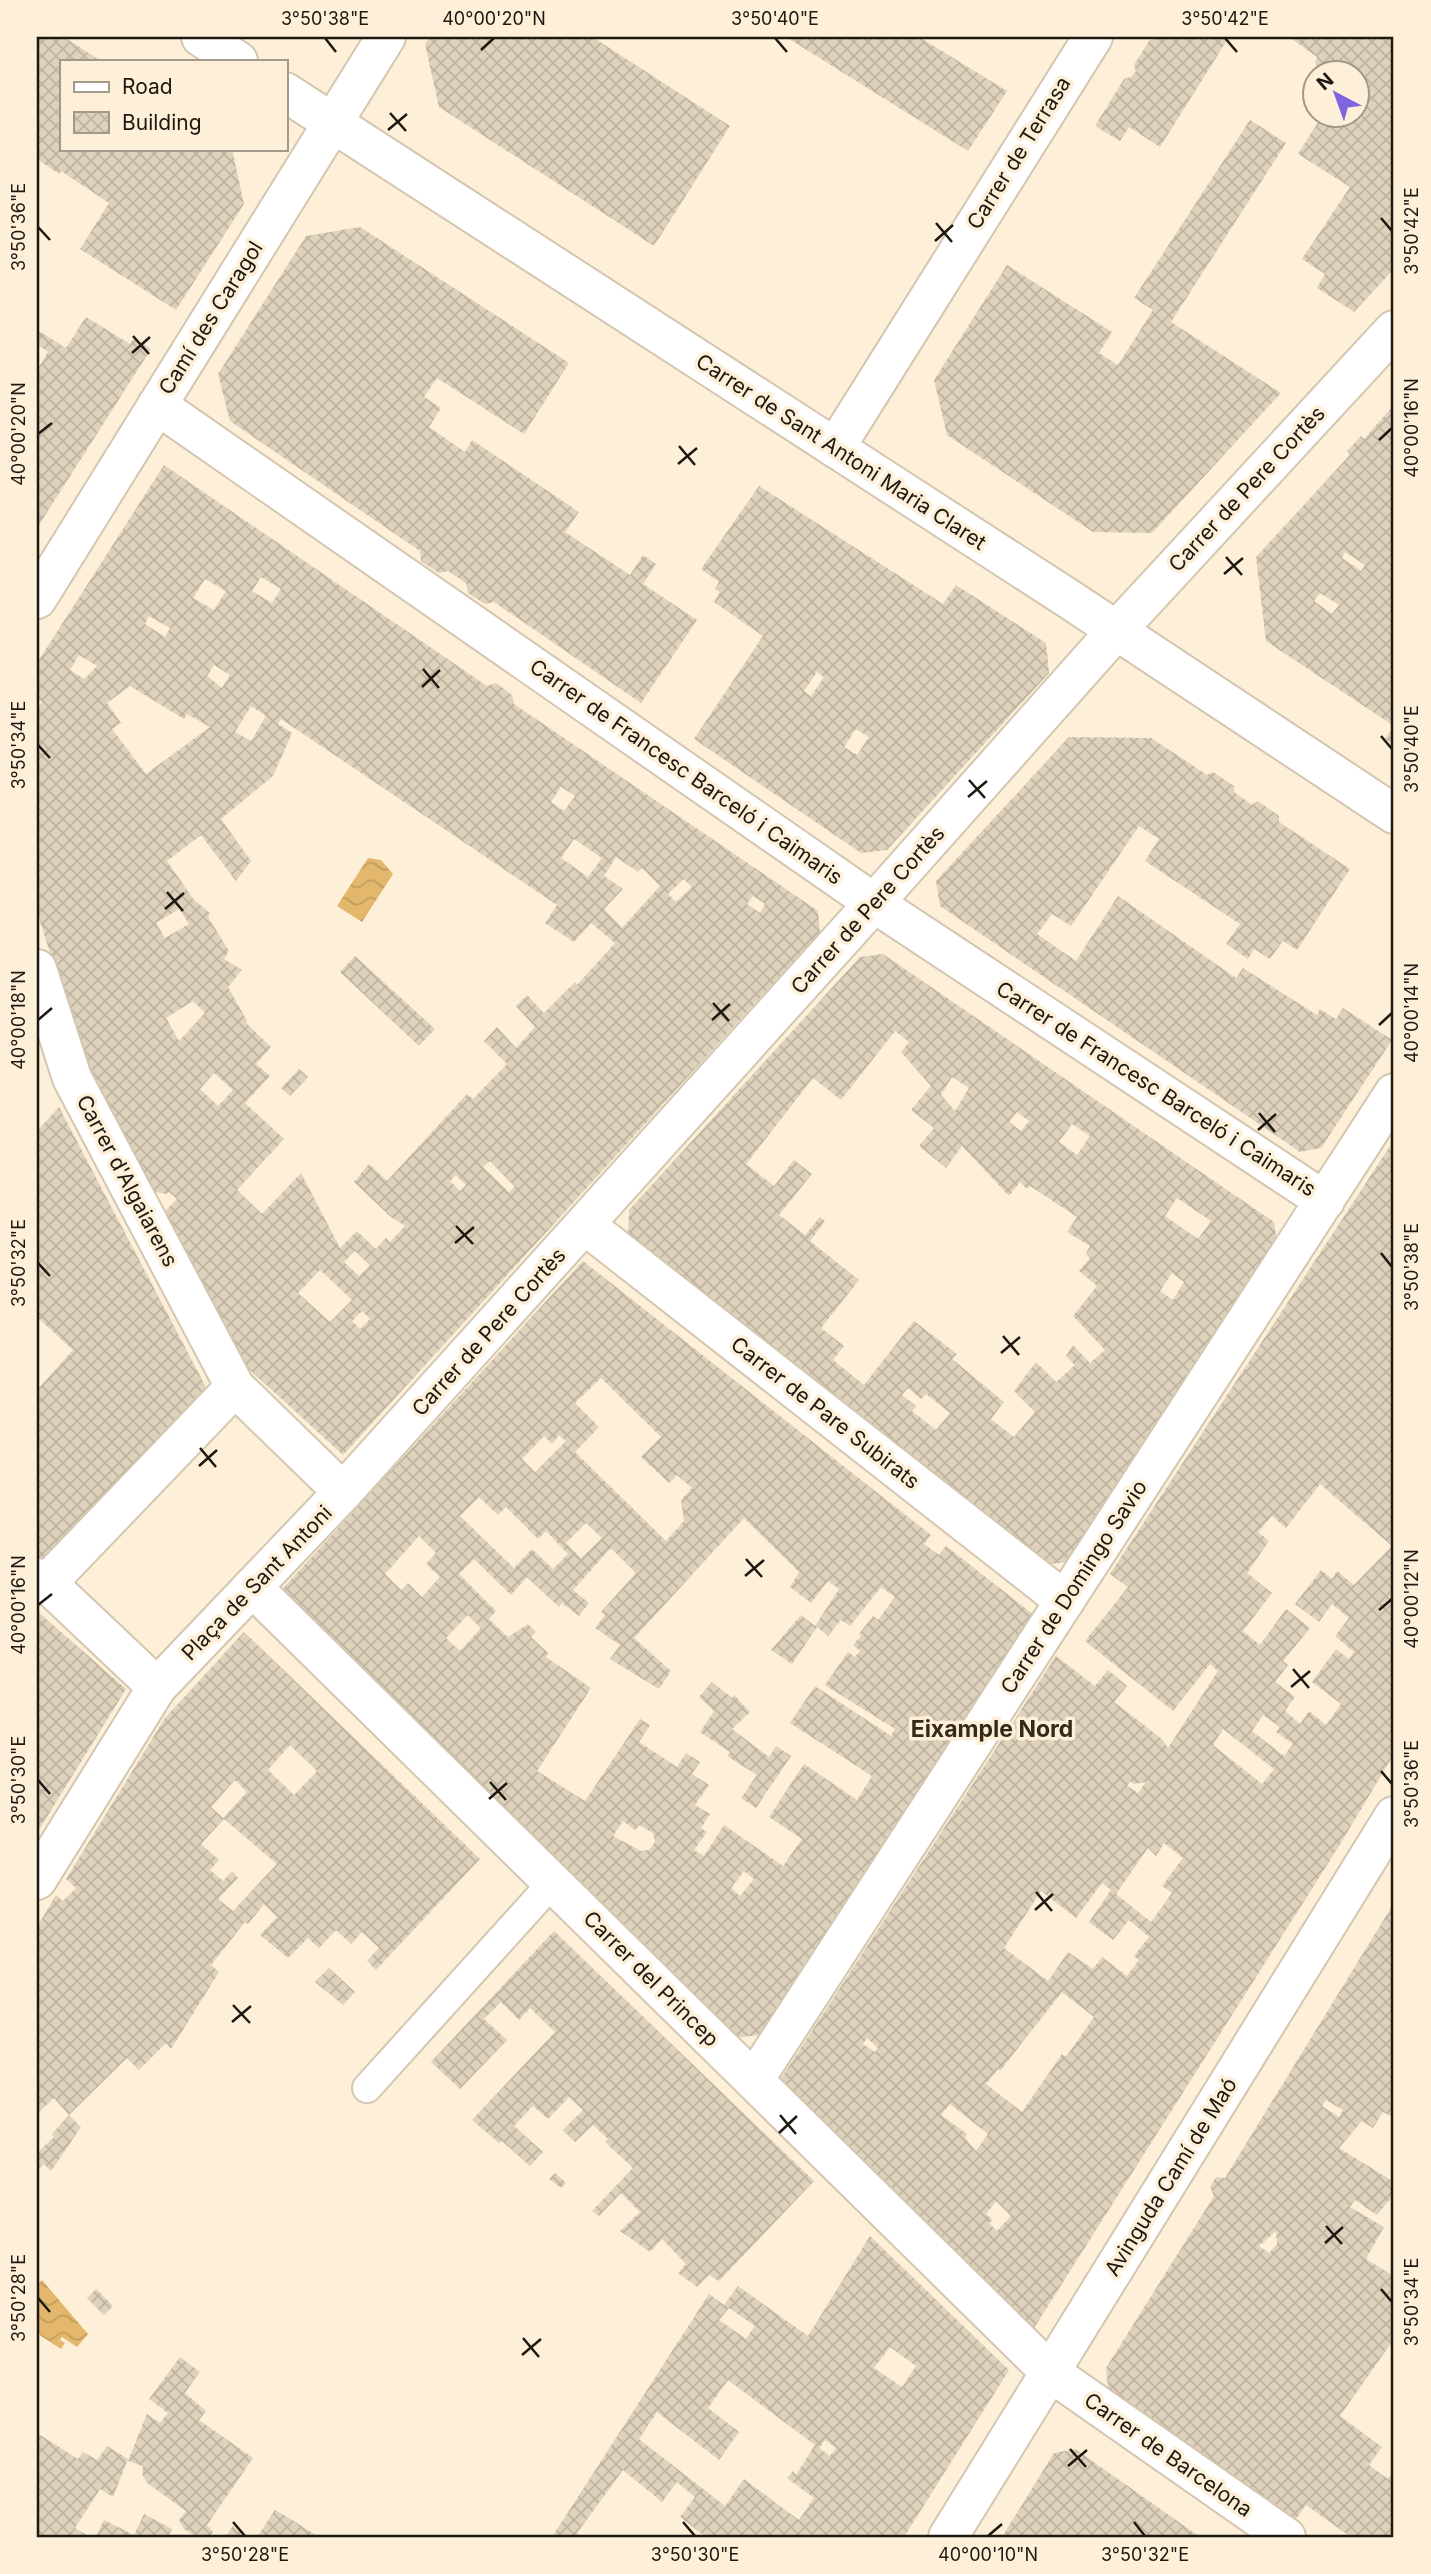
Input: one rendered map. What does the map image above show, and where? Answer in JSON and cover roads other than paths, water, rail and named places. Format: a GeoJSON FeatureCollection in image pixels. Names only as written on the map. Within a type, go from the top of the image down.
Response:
{"type":"FeatureCollection","features":[{"type":"Feature","properties":{"kind":"street"},"geometry":{"type":"LineString","coordinates":[[201,37],[236,60]]}},
{"type":"Feature","properties":{"kind":"street","name":"Camí des Caragol"},"geometry":{"type":"LineString","coordinates":[[37,599],[386,37]]}},
{"type":"Feature","properties":{"kind":"street","name":"Carrer de Terrasa"},"geometry":{"type":"LineString","coordinates":[[835,448],[1093,37]]}},
{"type":"Feature","properties":{"kind":"street","name":"Carrer de Sant Antoni Maria Claret"},"geometry":{"type":"LineString","coordinates":[[287,93],[1394,814]]}},
{"type":"Feature","properties":{"kind":"street","name":"Carrer de Pere Cortès"},"geometry":{"type":"LineString","coordinates":[[343,1492],[1116,631],[1394,330]]}},
{"type":"Feature","properties":{"kind":"street","name":"Carrer de Francesc Barceló i Caimaris"},"geometry":{"type":"LineString","coordinates":[[157,405],[874,903],[1325,1201]]}},
{"type":"Feature","properties":{"kind":"street","name":"Carrer d'Algaiarens"},"geometry":{"type":"LineString","coordinates":[[40,989],[72,1078],[234,1387]]}},
{"type":"Feature","properties":{"kind":"street","name":"Carrer de Domingo Savio"},"geometry":{"type":"LineString","coordinates":[[754,2080],[1394,1093]]}},
{"type":"Feature","properties":{"kind":"street","name":"Carrer de Pare Subirats"},"geometry":{"type":"LineString","coordinates":[[585,1225],[1065,1601]]}},
{"type":"Feature","properties":{"kind":"street"},"geometry":{"type":"LineString","coordinates":[[157,1687],[42,1580],[234,1387]]}},
{"type":"Feature","properties":{"kind":"street","name":"Plaça de Sant Antoni"},"geometry":{"type":"LineString","coordinates":[[37,1880],[157,1687],[343,1492],[234,1387]]}},
{"type":"Feature","properties":{"kind":"street","name":"Carrer del Princep"},"geometry":{"type":"LineString","coordinates":[[252,1587],[1050,2372]]}},
{"type":"Feature","properties":{"kind":"street","name":"Avinguda Camí de Maó"},"geometry":{"type":"LineString","coordinates":[[948,2537],[1394,1816]]}},
{"type":"Feature","properties":{"kind":"street","name":"Carrer de Barcelona"},"geometry":{"type":"LineString","coordinates":[[1050,2372],[1286,2537]]}},
{"type":"Feature","properties":{"kind":"lane"},"geometry":{"type":"LineString","coordinates":[[367,2088],[553,1882]]}},
{"type":"Feature","properties":{"kind":"water"},"geometry":{"type":"Polygon","coordinates":[[[368,858],[381,860],[393,874],[362,922],[337,906],[368,858]]]}},
{"type":"Feature","properties":{"kind":"water"},"geometry":{"type":"Polygon","coordinates":[[[42,2280],[88,2334],[77,2347],[62,2337],[60,2340],[65,2343],[61,2349],[41,2336],[37,2330],[37,2285],[42,2280]]]}},
{"type":"Feature","properties":{"kind":"district","name":"Eixample Nord"},"geometry":{"type":"Point","coordinates":[992,1729]}}]}
